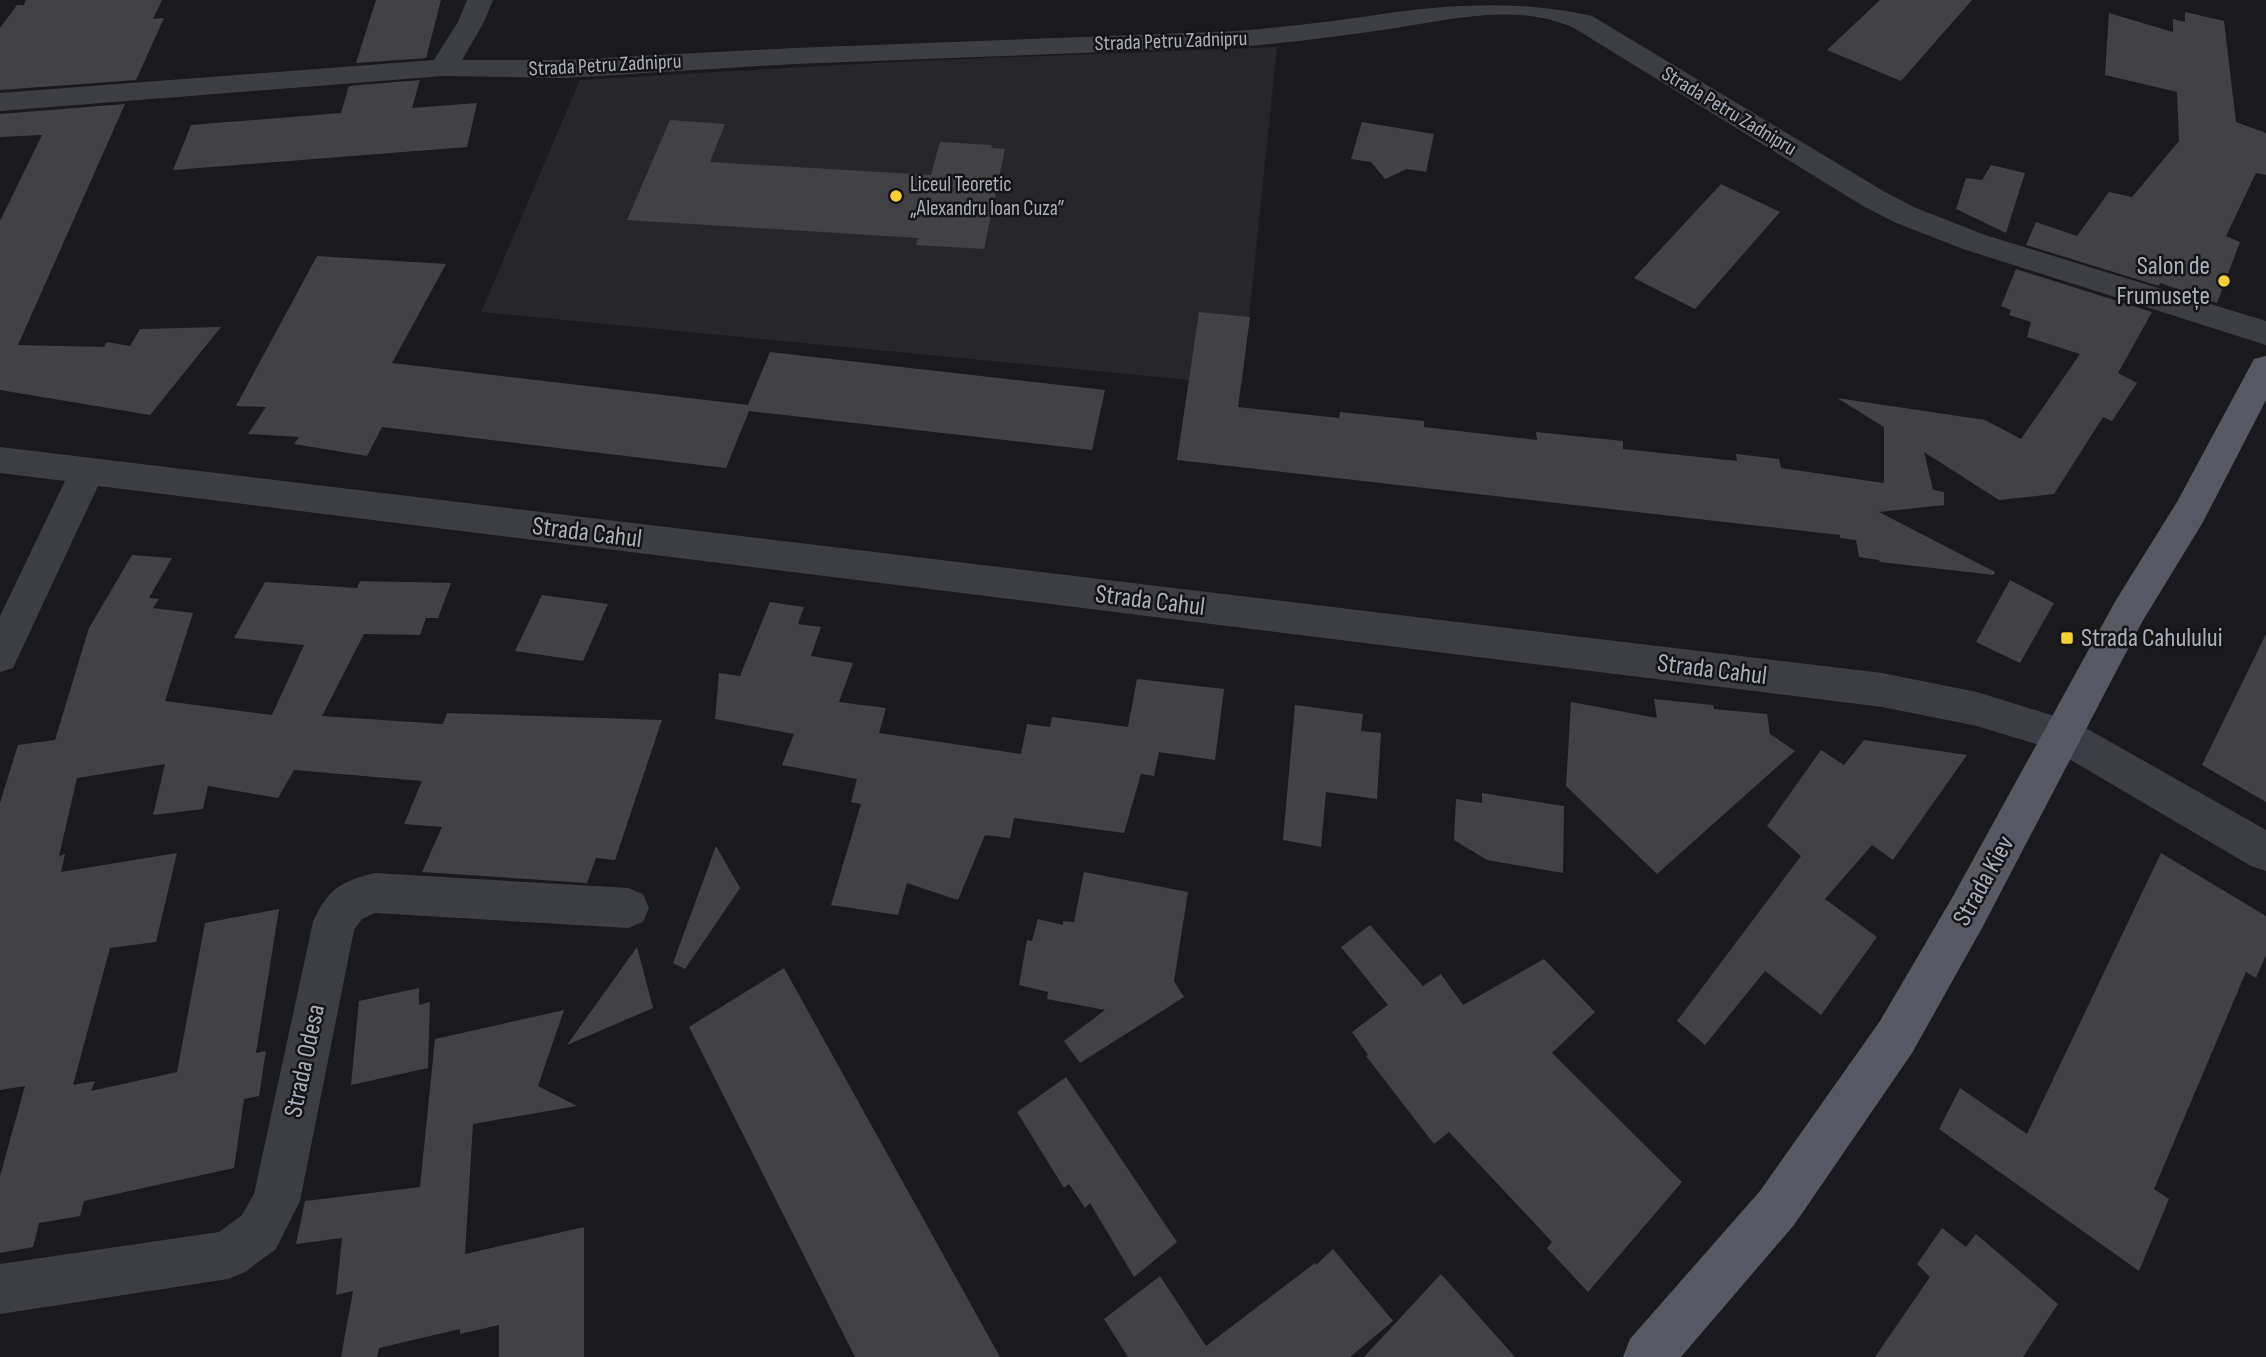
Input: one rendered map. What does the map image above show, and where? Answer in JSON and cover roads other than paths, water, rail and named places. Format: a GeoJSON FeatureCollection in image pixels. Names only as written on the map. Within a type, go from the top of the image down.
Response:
{"type":"FeatureCollection","features":[{"type":"Feature","properties":{"kind":"main road","name":"Strada Kiev"},"geometry":{"type":"LineString","coordinates":[[1648,1357],[1777,1208],[1896,1037],[1967,913],[2129,611],[2190,512],[2266,368]]}},
{"type":"Feature","properties":{"kind":"street"},"geometry":{"type":"LineString","coordinates":[[443,68],[471,22],[480,0]]}},
{"type":"Feature","properties":{"kind":"street","name":"Strada Petru Zadnipru"},"geometry":{"type":"LineString","coordinates":[[0,102],[443,68],[564,69],[794,56],[1237,39],[1300,34],[1498,5],[1555,9],[1583,22],[1874,199],[1905,215],[1974,242],[2266,333]]}},
{"type":"Feature","properties":{"kind":"street","name":"Strada Cahul"},"geometry":{"type":"LineString","coordinates":[[0,460],[1882,691],[1977,709],[2063,735],[2266,852]]}},
{"type":"Feature","properties":{"kind":"street"},"geometry":{"type":"LineString","coordinates":[[0,656],[87,472]]}},
{"type":"Feature","properties":{"kind":"street","name":"Strada Odesa"},"geometry":{"type":"LineString","coordinates":[[0,1289],[228,1255],[250,1241],[259,1231],[275,1201],[336,916],[347,903],[358,896],[375,893],[475,897],[628,908]]}},
{"type":"Feature","properties":{"kind":"place","name":"Liceul Teoretic „Alexandru Ioan Cuza”"},"geometry":{"type":"Point","coordinates":[896,196]}},
{"type":"Feature","properties":{"kind":"place","name":"Salon de Frumusețe"},"geometry":{"type":"Point","coordinates":[2224,281]}},
{"type":"Feature","properties":{"kind":"place","name":"Strada Cahulului"},"geometry":{"type":"Point","coordinates":[2067,638]}}]}
